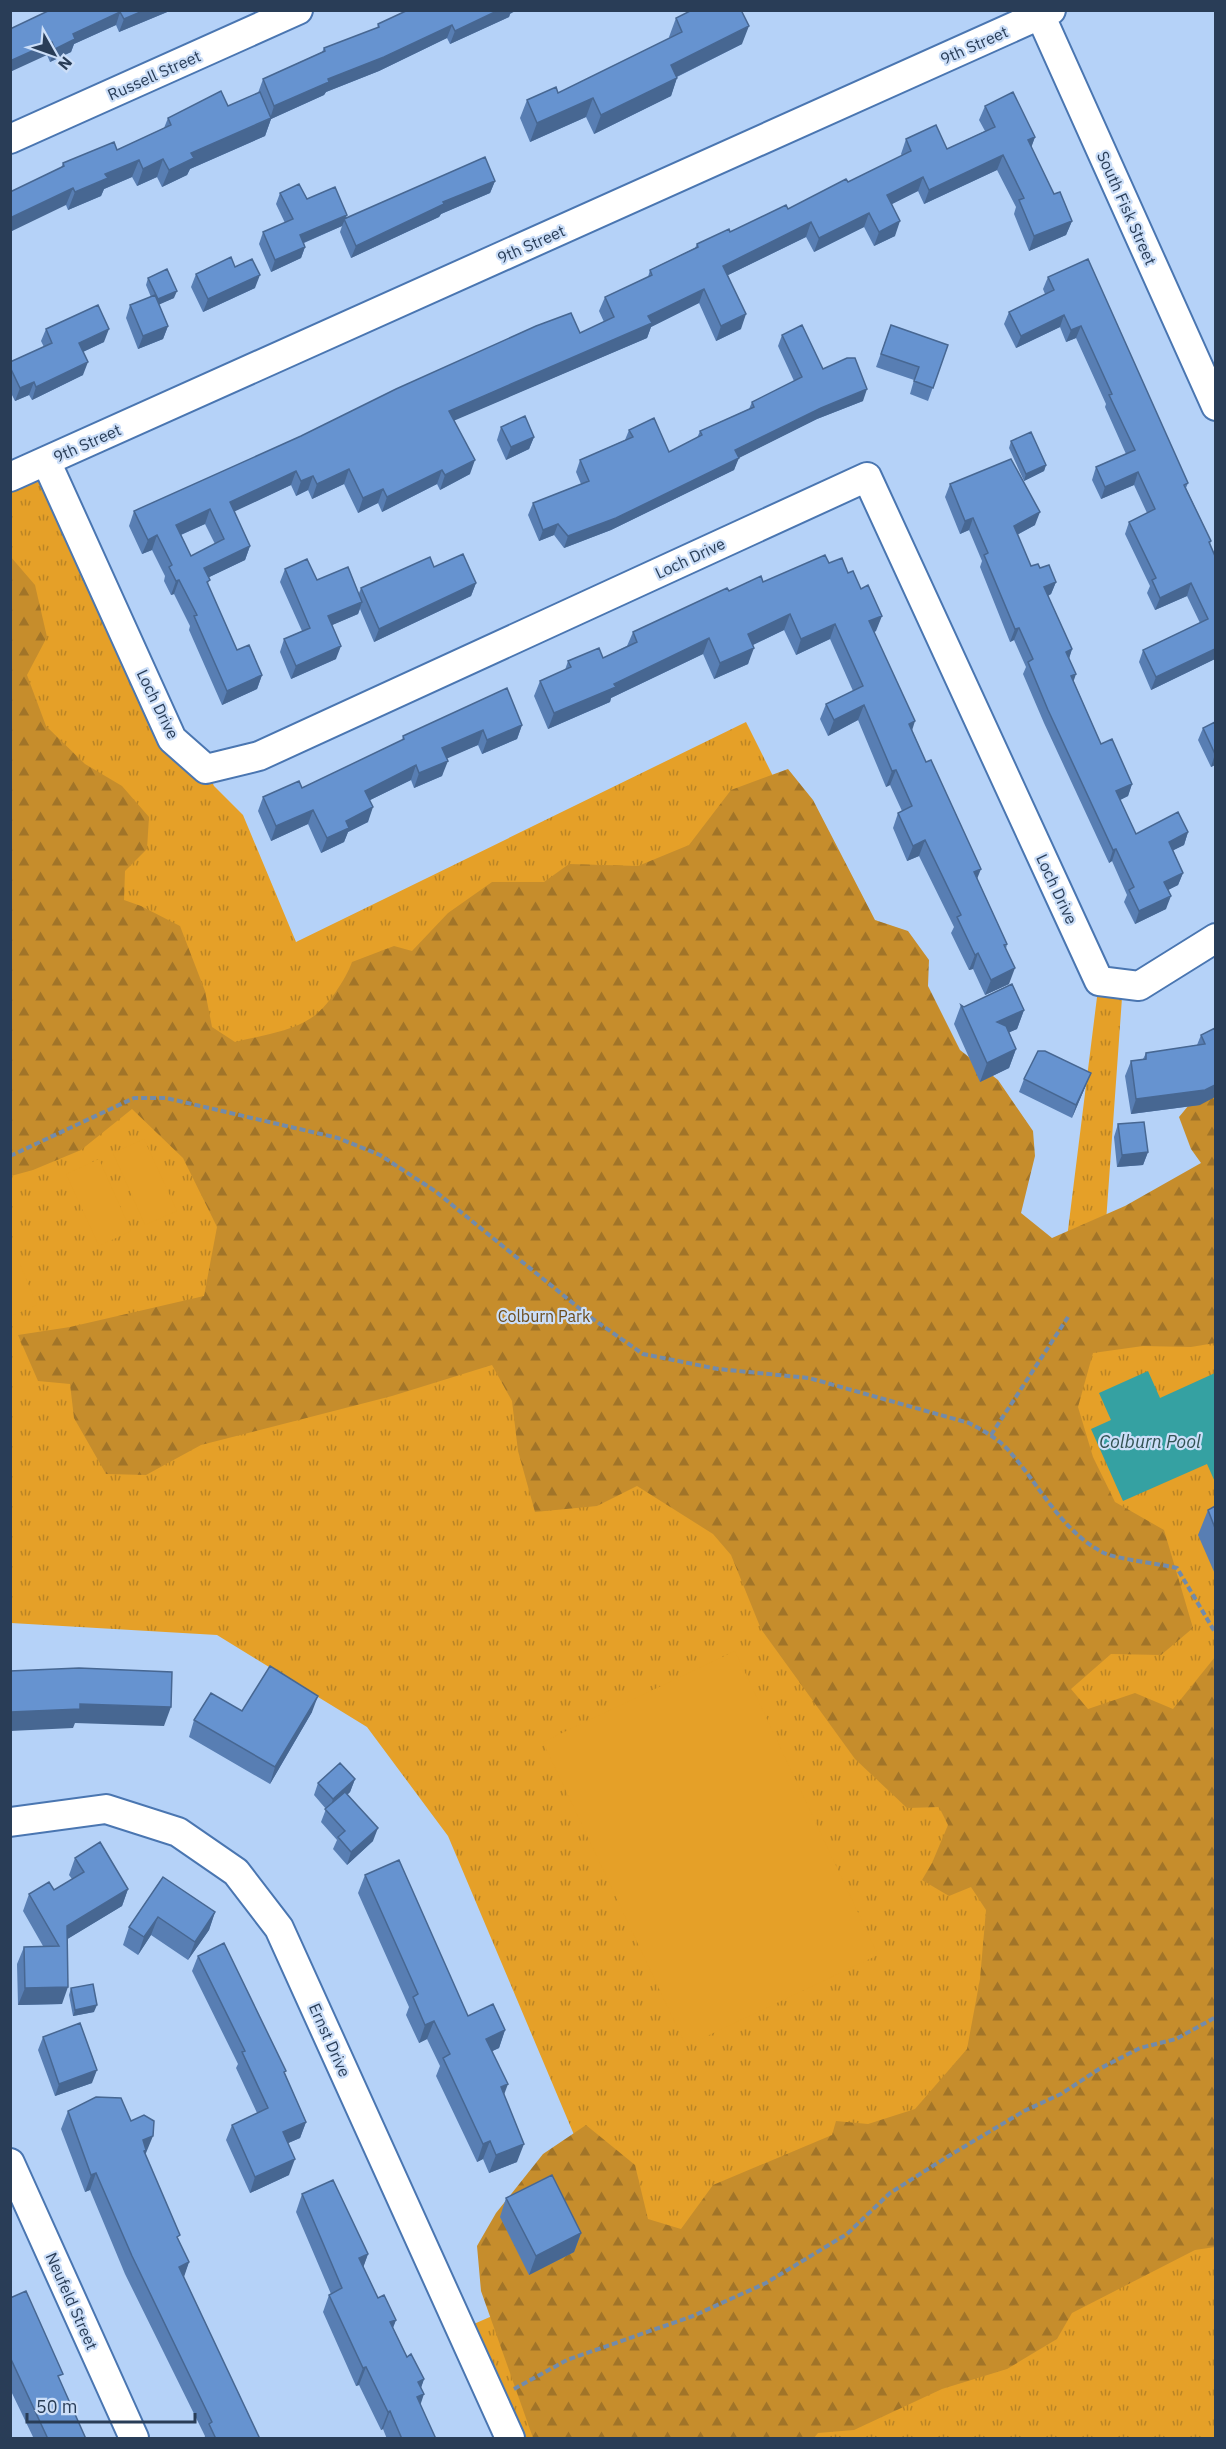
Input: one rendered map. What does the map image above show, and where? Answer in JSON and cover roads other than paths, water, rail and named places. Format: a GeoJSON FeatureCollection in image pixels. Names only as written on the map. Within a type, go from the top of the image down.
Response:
{"type":"FeatureCollection","features":[{"type":"Feature","properties":{"kind":"street","name":"Russell Street"},"geometry":{"type":"LineString","coordinates":[[10,139],[298,10]]}},
{"type":"Feature","properties":{"kind":"street","name":"South Fisk Street"},"geometry":{"type":"LineString","coordinates":[[1043,12],[1215,406]]}},
{"type":"Feature","properties":{"kind":"street","name":"9th Street"},"geometry":{"type":"LineString","coordinates":[[10,477],[1043,12]]}},
{"type":"Feature","properties":{"kind":"street","name":"Loch Drive"},"geometry":{"type":"LineString","coordinates":[[46,461],[172,739],[206,769],[259,756],[867,477],[1099,981],[1139,986],[1215,938]]}},
{"type":"Feature","properties":{"kind":"street","name":"Ernst Drive"},"geometry":{"type":"LineString","coordinates":[[10,1822],[106,1809],[178,1832],[236,1872],[279,1928],[510,2439]]}},
{"type":"Feature","properties":{"kind":"street","name":"Neufeld Street"},"geometry":{"type":"LineString","coordinates":[[10,2163],[134,2439]]}},
{"type":"Feature","properties":{"kind":"water","name":"Colburn Pool"},"geometry":{"type":"Polygon","coordinates":[[[1148,1371],[1160,1398],[1215,1373],[1215,1482],[1207,1464],[1123,1501],[1091,1429],[1111,1420],[1099,1393],[1148,1371]]]}},
{"type":"Feature","properties":{"kind":"park label","name":"Colburn Park"},"geometry":{"type":"Point","coordinates":[544,1316]}}]}
